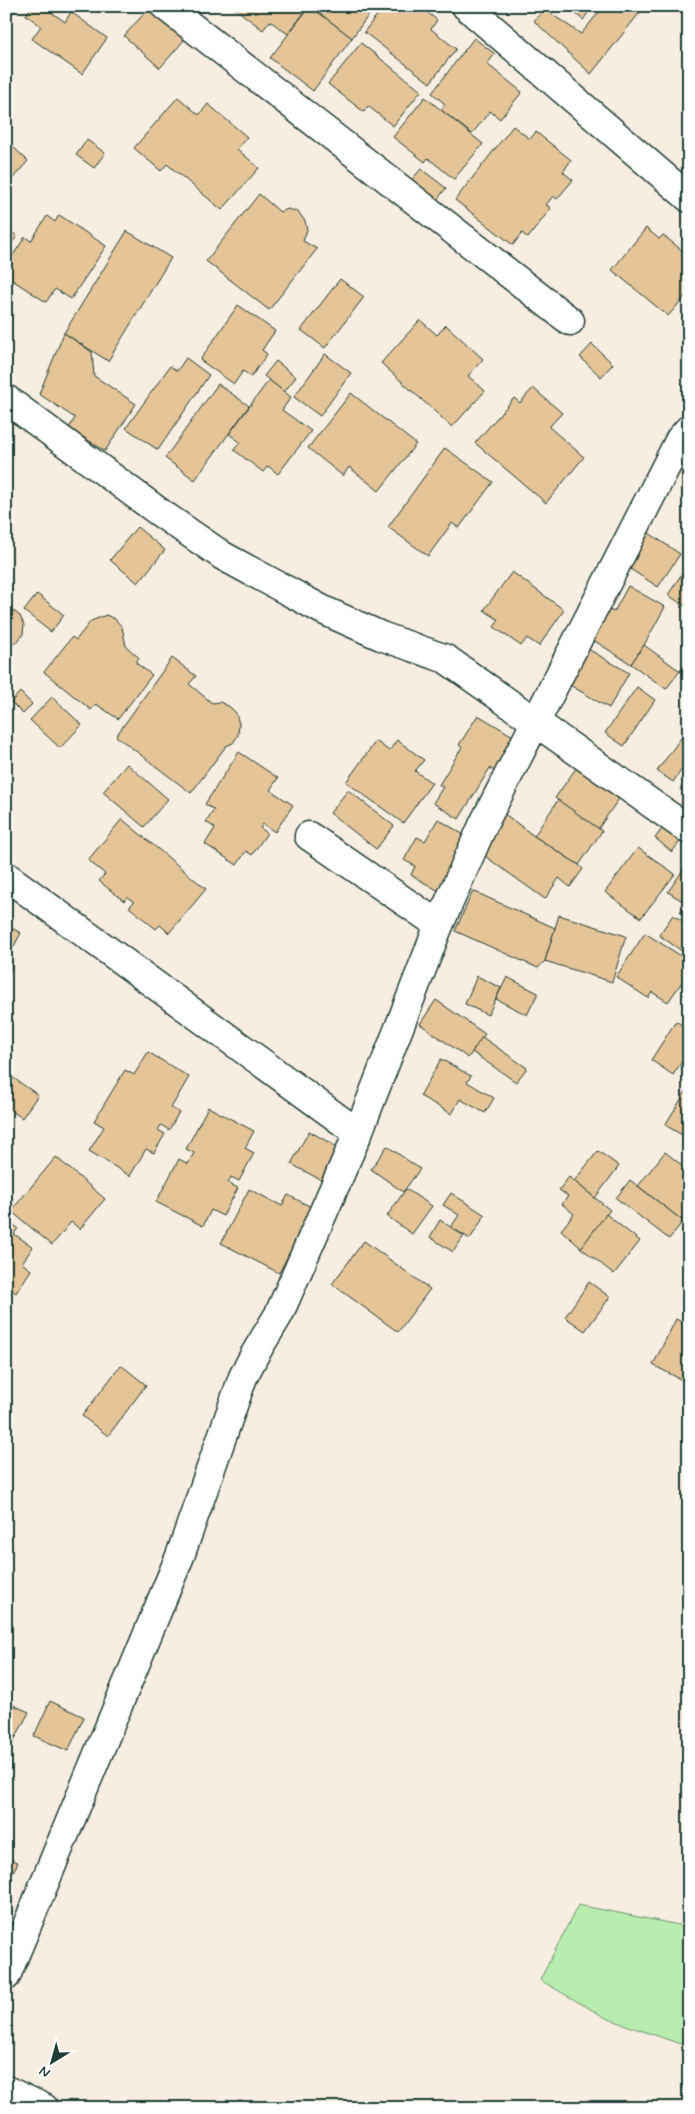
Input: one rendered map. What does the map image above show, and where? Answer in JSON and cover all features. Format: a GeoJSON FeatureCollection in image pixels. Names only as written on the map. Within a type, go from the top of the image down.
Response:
{"type":"FeatureCollection","features":[{"type":"Feature","properties":{"kind":"street"},"geometry":{"type":"LineString","coordinates":[[165,6],[570,321]]}},
{"type":"Feature","properties":{"kind":"street"},"geometry":{"type":"LineString","coordinates":[[466,6],[689,198]]}},
{"type":"Feature","properties":{"kind":"street"},"geometry":{"type":"LineString","coordinates":[[6,399],[151,506],[223,556],[323,610],[381,636],[446,659],[689,830]]}},
{"type":"Feature","properties":{"kind":"street"},"geometry":{"type":"LineString","coordinates":[[6,1976],[180,1556],[244,1377],[255,1354],[279,1314],[358,1133],[439,925],[484,823],[686,438]]}},
{"type":"Feature","properties":{"kind":"street"},"geometry":{"type":"LineString","coordinates":[[309,836],[439,925]]}},
{"type":"Feature","properties":{"kind":"street"},"geometry":{"type":"LineString","coordinates":[[6,876],[358,1133]]}},
{"type":"Feature","properties":{"kind":"street"},"geometry":{"type":"LineString","coordinates":[[6,2090],[44,2108]]}},
{"type":"Feature","properties":{"kind":"green space"},"geometry":{"type":"Polygon","coordinates":[[[578,1905],[689,1927],[689,2047],[606,2018],[540,1980],[578,1905]]]}},
{"type":"Feature","properties":{"kind":"building"},"geometry":{"type":"Polygon","coordinates":[[[6,6],[17,6],[17,8],[6,22],[6,6]]]}},
{"type":"Feature","properties":{"kind":"building"},"geometry":{"type":"Polygon","coordinates":[[[32,6],[52,6],[54,8],[51,12],[65,22],[71,12],[107,38],[82,74],[32,39],[41,26],[26,15],[32,6]]]}},
{"type":"Feature","properties":{"kind":"building"},"geometry":{"type":"Polygon","coordinates":[[[309,6],[288,34],[270,21],[263,30],[233,7],[309,6]]]}},
{"type":"Feature","properties":{"kind":"building"},"geometry":{"type":"Polygon","coordinates":[[[310,6],[375,6],[352,38],[310,6]]]}},
{"type":"Feature","properties":{"kind":"building"},"geometry":{"type":"Polygon","coordinates":[[[310,6],[352,38],[313,91],[270,58],[310,6]]]}},
{"type":"Feature","properties":{"kind":"building"},"geometry":{"type":"Polygon","coordinates":[[[384,6],[419,6],[437,20],[431,29],[456,49],[430,83],[364,32],[384,6]]]}},
{"type":"Feature","properties":{"kind":"building"},"geometry":{"type":"Polygon","coordinates":[[[567,6],[593,6],[583,20],[567,6]]]}},
{"type":"Feature","properties":{"kind":"building"},"geometry":{"type":"Polygon","coordinates":[[[604,6],[637,6],[641,11],[591,74],[534,21],[544,9],[581,34],[604,6]]]}},
{"type":"Feature","properties":{"kind":"building"},"geometry":{"type":"Polygon","coordinates":[[[149,8],[185,39],[160,68],[124,36],[149,8]]]}},
{"type":"Feature","properties":{"kind":"building"},"geometry":{"type":"Polygon","coordinates":[[[474,38],[495,54],[487,64],[522,92],[500,119],[490,111],[472,134],[441,110],[445,104],[432,93],[474,38]]]}},
{"type":"Feature","properties":{"kind":"building"},"geometry":{"type":"Polygon","coordinates":[[[361,43],[421,91],[393,126],[368,106],[364,112],[328,84],[361,43]]]}},
{"type":"Feature","properties":{"kind":"building"},"geometry":{"type":"Polygon","coordinates":[[[178,97],[199,115],[208,104],[247,137],[237,149],[259,168],[222,210],[167,164],[161,171],[134,148],[178,97]]]}},
{"type":"Feature","properties":{"kind":"building"},"geometry":{"type":"Polygon","coordinates":[[[425,97],[483,144],[454,179],[428,158],[425,162],[393,137],[425,97]]]}},
{"type":"Feature","properties":{"kind":"building"},"geometry":{"type":"Polygon","coordinates":[[[513,126],[530,139],[536,132],[571,160],[563,172],[573,180],[557,199],[553,196],[546,205],[551,208],[528,238],[522,233],[513,245],[455,200],[513,126]]]}},
{"type":"Feature","properties":{"kind":"building"},"geometry":{"type":"Polygon","coordinates":[[[87,140],[105,153],[94,168],[76,155],[87,140]]]}},
{"type":"Feature","properties":{"kind":"building"},"geometry":{"type":"Polygon","coordinates":[[[10,144],[28,161],[13,178],[6,172],[6,148],[10,144]]]}},
{"type":"Feature","properties":{"kind":"building"},"geometry":{"type":"Polygon","coordinates":[[[421,169],[446,188],[434,204],[408,184],[421,169]]]}},
{"type":"Feature","properties":{"kind":"building"},"geometry":{"type":"Polygon","coordinates":[[[259,194],[280,212],[288,209],[298,212],[305,221],[307,230],[303,241],[317,249],[269,310],[206,261],[259,194]]]}},
{"type":"Feature","properties":{"kind":"building"},"geometry":{"type":"Polygon","coordinates":[[[59,215],[106,246],[71,299],[55,289],[46,302],[6,276],[6,266],[25,237],[31,241],[47,216],[55,222],[59,215]]]}},
{"type":"Feature","properties":{"kind":"building"},"geometry":{"type":"Polygon","coordinates":[[[6,228],[17,236],[6,251],[6,228]]]}},
{"type":"Feature","properties":{"kind":"building"},"geometry":{"type":"Polygon","coordinates":[[[646,228],[659,239],[663,235],[689,256],[689,292],[668,316],[612,270],[646,228]]]}},
{"type":"Feature","properties":{"kind":"building"},"geometry":{"type":"Polygon","coordinates":[[[127,231],[171,258],[108,361],[64,333],[127,231]]]}},
{"type":"Feature","properties":{"kind":"building"},"geometry":{"type":"Polygon","coordinates":[[[340,279],[364,297],[325,348],[301,330],[340,279]]]}},
{"type":"Feature","properties":{"kind":"building"},"geometry":{"type":"Polygon","coordinates":[[[238,305],[275,331],[262,350],[267,354],[251,377],[243,371],[234,384],[200,360],[238,305]]]}},
{"type":"Feature","properties":{"kind":"building"},"geometry":{"type":"Polygon","coordinates":[[[420,320],[437,335],[446,325],[483,359],[468,376],[485,391],[452,427],[381,363],[420,320]]]}},
{"type":"Feature","properties":{"kind":"building"},"geometry":{"type":"Polygon","coordinates":[[[64,333],[92,352],[94,376],[136,404],[105,451],[69,428],[75,418],[39,394],[64,333]]]}},
{"type":"Feature","properties":{"kind":"building"},"geometry":{"type":"Polygon","coordinates":[[[592,344],[613,364],[601,377],[580,357],[592,344]]]}},
{"type":"Feature","properties":{"kind":"building"},"geometry":{"type":"Polygon","coordinates":[[[325,354],[351,373],[320,416],[294,397],[325,354]]]}},
{"type":"Feature","properties":{"kind":"building"},"geometry":{"type":"Polygon","coordinates":[[[186,358],[209,375],[158,450],[126,428],[170,366],[177,371],[186,358]]]}},
{"type":"Feature","properties":{"kind":"building"},"geometry":{"type":"Polygon","coordinates":[[[276,361],[296,377],[284,392],[264,376],[276,361]]]}},
{"type":"Feature","properties":{"kind":"building"},"geometry":{"type":"Polygon","coordinates":[[[269,380],[291,397],[282,410],[311,431],[278,474],[268,466],[263,472],[234,450],[240,442],[229,434],[269,380]]]}},
{"type":"Feature","properties":{"kind":"building"},"geometry":{"type":"Polygon","coordinates":[[[218,384],[249,406],[195,480],[165,458],[218,384]]]}},
{"type":"Feature","properties":{"kind":"building"},"geometry":{"type":"Polygon","coordinates":[[[533,388],[562,413],[549,427],[584,457],[546,503],[475,443],[514,398],[520,403],[533,388]]]}},
{"type":"Feature","properties":{"kind":"building"},"geometry":{"type":"Polygon","coordinates":[[[351,393],[416,444],[379,491],[349,467],[343,476],[308,448],[351,393]]]}},
{"type":"Feature","properties":{"kind":"building"},"geometry":{"type":"Polygon","coordinates":[[[445,448],[493,482],[459,528],[452,523],[428,556],[388,527],[445,448]]]}},
{"type":"Feature","properties":{"kind":"building"},"geometry":{"type":"Polygon","coordinates":[[[137,527],[165,550],[138,583],[110,560],[137,527]]]}},
{"type":"Feature","properties":{"kind":"building"},"geometry":{"type":"Polygon","coordinates":[[[646,531],[680,554],[658,587],[624,565],[646,531]]]}},
{"type":"Feature","properties":{"kind":"building"},"geometry":{"type":"Polygon","coordinates":[[[689,538],[689,553],[682,549],[689,538]]]}},
{"type":"Feature","properties":{"kind":"building"},"geometry":{"type":"Polygon","coordinates":[[[689,563],[689,609],[668,595],[689,563]]]}},
{"type":"Feature","properties":{"kind":"building"},"geometry":{"type":"Polygon","coordinates":[[[512,572],[564,610],[539,646],[527,638],[521,646],[494,627],[499,620],[484,610],[512,572]]]}},
{"type":"Feature","properties":{"kind":"building"},"geometry":{"type":"Polygon","coordinates":[[[628,586],[665,607],[631,664],[590,638],[607,609],[614,612],[628,586]]]}},
{"type":"Feature","properties":{"kind":"building"},"geometry":{"type":"Polygon","coordinates":[[[37,594],[64,615],[51,632],[24,611],[37,594]]]}},
{"type":"Feature","properties":{"kind":"building"},"geometry":{"type":"Polygon","coordinates":[[[6,605],[20,616],[24,625],[23,634],[18,641],[6,644],[6,605]]]}},
{"type":"Feature","properties":{"kind":"building"},"geometry":{"type":"Polygon","coordinates":[[[106,615],[115,619],[122,627],[126,646],[139,658],[136,663],[152,675],[118,719],[96,704],[91,710],[44,672],[72,637],[76,640],[91,621],[106,615]]]}},
{"type":"Feature","properties":{"kind":"building"},"geometry":{"type":"Polygon","coordinates":[[[644,645],[680,671],[666,689],[631,664],[644,645]]]}},
{"type":"Feature","properties":{"kind":"building"},"geometry":{"type":"Polygon","coordinates":[[[583,646],[629,673],[609,708],[563,681],[583,646]]]}},
{"type":"Feature","properties":{"kind":"building"},"geometry":{"type":"Polygon","coordinates":[[[172,658],[196,676],[189,684],[212,703],[220,702],[230,707],[236,713],[239,724],[238,735],[233,743],[226,746],[191,793],[116,736],[172,658]]]}},
{"type":"Feature","properties":{"kind":"building"},"geometry":{"type":"Polygon","coordinates":[[[689,659],[689,678],[680,671],[689,659]]]}},
{"type":"Feature","properties":{"kind":"building"},"geometry":{"type":"Polygon","coordinates":[[[637,687],[655,700],[624,746],[605,733],[637,687]]]}},
{"type":"Feature","properties":{"kind":"building"},"geometry":{"type":"Polygon","coordinates":[[[20,692],[32,704],[23,714],[11,702],[20,692]]]}},
{"type":"Feature","properties":{"kind":"building"},"geometry":{"type":"Polygon","coordinates":[[[52,697],[82,725],[60,748],[30,720],[52,697]]]}},
{"type":"Feature","properties":{"kind":"building"},"geometry":{"type":"Polygon","coordinates":[[[478,715],[518,739],[497,773],[490,768],[459,819],[433,803],[443,787],[439,785],[462,747],[459,745],[478,715]]]}},
{"type":"Feature","properties":{"kind":"building"},"geometry":{"type":"Polygon","coordinates":[[[689,727],[689,759],[673,782],[657,771],[689,727]]]}},
{"type":"Feature","properties":{"kind":"building"},"geometry":{"type":"Polygon","coordinates":[[[397,740],[424,760],[415,771],[432,783],[403,823],[346,782],[376,741],[389,751],[397,740]]]}},
{"type":"Feature","properties":{"kind":"building"},"geometry":{"type":"Polygon","coordinates":[[[239,752],[278,778],[270,790],[293,805],[275,832],[263,824],[260,828],[267,833],[252,855],[246,851],[237,865],[205,844],[215,828],[206,822],[214,810],[205,804],[239,752]]]}},
{"type":"Feature","properties":{"kind":"building"},"geometry":{"type":"Polygon","coordinates":[[[127,764],[168,799],[144,827],[103,792],[127,764]]]}},
{"type":"Feature","properties":{"kind":"building"},"geometry":{"type":"Polygon","coordinates":[[[579,764],[622,794],[598,829],[555,798],[579,764]]]}},
{"type":"Feature","properties":{"kind":"building"},"geometry":{"type":"Polygon","coordinates":[[[689,776],[689,796],[680,789],[689,776]]]}},
{"type":"Feature","properties":{"kind":"building"},"geometry":{"type":"Polygon","coordinates":[[[348,790],[394,826],[376,849],[330,813],[348,790]]]}},
{"type":"Feature","properties":{"kind":"building"},"geometry":{"type":"Polygon","coordinates":[[[558,800],[602,831],[579,865],[534,836],[558,800]]]}},
{"type":"Feature","properties":{"kind":"building"},"geometry":{"type":"Polygon","coordinates":[[[502,812],[583,869],[570,887],[559,878],[545,899],[475,849],[502,812]]]}},
{"type":"Feature","properties":{"kind":"building"},"geometry":{"type":"Polygon","coordinates":[[[122,819],[206,889],[169,933],[160,925],[156,929],[129,907],[134,902],[127,897],[124,901],[99,881],[105,874],[88,860],[122,819]]]}},
{"type":"Feature","properties":{"kind":"building"},"geometry":{"type":"Polygon","coordinates":[[[438,819],[469,838],[439,891],[411,875],[415,866],[404,860],[417,837],[425,841],[438,819]]]}},
{"type":"Feature","properties":{"kind":"building"},"geometry":{"type":"Polygon","coordinates":[[[665,825],[682,839],[672,852],[655,838],[665,825]]]}},
{"type":"Feature","properties":{"kind":"building"},"geometry":{"type":"Polygon","coordinates":[[[638,848],[675,874],[641,918],[605,892],[638,848]]]}},
{"type":"Feature","properties":{"kind":"building"},"geometry":{"type":"Polygon","coordinates":[[[689,861],[689,898],[686,903],[668,892],[689,861]]]}},
{"type":"Feature","properties":{"kind":"building"},"geometry":{"type":"Polygon","coordinates":[[[473,891],[555,928],[545,961],[538,968],[455,931],[473,891]]]}},
{"type":"Feature","properties":{"kind":"building"},"geometry":{"type":"Polygon","coordinates":[[[689,900],[689,918],[680,912],[689,900]]]}},
{"type":"Feature","properties":{"kind":"building"},"geometry":{"type":"Polygon","coordinates":[[[559,915],[626,936],[612,982],[545,961],[559,915]]]}},
{"type":"Feature","properties":{"kind":"building"},"geometry":{"type":"Polygon","coordinates":[[[673,915],[689,925],[689,945],[683,952],[659,935],[673,915]]]}},
{"type":"Feature","properties":{"kind":"building"},"geometry":{"type":"Polygon","coordinates":[[[6,925],[21,933],[7,959],[12,967],[6,978],[6,925]]]}},
{"type":"Feature","properties":{"kind":"building"},"geometry":{"type":"Polygon","coordinates":[[[645,933],[689,961],[689,972],[668,1002],[652,992],[648,998],[616,977],[645,933]]]}},
{"type":"Feature","properties":{"kind":"building"},"geometry":{"type":"Polygon","coordinates":[[[477,976],[501,988],[488,1015],[465,1004],[477,976]]]}},
{"type":"Feature","properties":{"kind":"building"},"geometry":{"type":"Polygon","coordinates":[[[507,977],[538,993],[527,1015],[496,999],[507,977]]]}},
{"type":"Feature","properties":{"kind":"building"},"geometry":{"type":"Polygon","coordinates":[[[436,1000],[485,1034],[468,1058],[420,1024],[436,1000]]]}},
{"type":"Feature","properties":{"kind":"building"},"geometry":{"type":"Polygon","coordinates":[[[676,1021],[689,1030],[689,1051],[673,1075],[651,1060],[676,1021]]]}},
{"type":"Feature","properties":{"kind":"building"},"geometry":{"type":"Polygon","coordinates":[[[482,1037],[527,1068],[516,1082],[472,1052],[482,1037]]]}},
{"type":"Feature","properties":{"kind":"building"},"geometry":{"type":"Polygon","coordinates":[[[148,1052],[189,1077],[171,1108],[179,1112],[169,1130],[161,1125],[158,1130],[165,1134],[154,1153],[146,1149],[130,1176],[89,1151],[104,1127],[94,1121],[125,1070],[134,1075],[148,1052]]]}},
{"type":"Feature","properties":{"kind":"building"},"geometry":{"type":"Polygon","coordinates":[[[441,1059],[471,1076],[467,1082],[494,1098],[485,1113],[460,1099],[452,1114],[420,1096],[441,1059]]]}},
{"type":"Feature","properties":{"kind":"building"},"geometry":{"type":"Polygon","coordinates":[[[6,1073],[38,1095],[22,1118],[6,1107],[6,1073]]]}},
{"type":"Feature","properties":{"kind":"building"},"geometry":{"type":"Polygon","coordinates":[[[689,1089],[689,1139],[665,1125],[689,1089]]]}},
{"type":"Feature","properties":{"kind":"building"},"geometry":{"type":"Polygon","coordinates":[[[208,1107],[254,1131],[245,1148],[254,1153],[239,1181],[231,1177],[228,1183],[238,1188],[223,1216],[211,1210],[203,1226],[156,1202],[179,1159],[188,1164],[194,1153],[186,1149],[208,1107]]]}},
{"type":"Feature","properties":{"kind":"building"},"geometry":{"type":"Polygon","coordinates":[[[309,1131],[339,1148],[321,1180],[291,1164],[309,1131]]]}},
{"type":"Feature","properties":{"kind":"building"},"geometry":{"type":"Polygon","coordinates":[[[387,1146],[420,1169],[403,1192],[371,1169],[387,1146]]]}},
{"type":"Feature","properties":{"kind":"building"},"geometry":{"type":"Polygon","coordinates":[[[598,1151],[619,1166],[595,1198],[574,1181],[598,1151]]]}},
{"type":"Feature","properties":{"kind":"building"},"geometry":{"type":"Polygon","coordinates":[[[665,1152],[689,1171],[689,1213],[683,1221],[638,1186],[665,1152]]]}},
{"type":"Feature","properties":{"kind":"building"},"geometry":{"type":"Polygon","coordinates":[[[56,1157],[105,1199],[80,1229],[71,1222],[52,1245],[11,1211],[56,1157]]]}},
{"type":"Feature","properties":{"kind":"building"},"geometry":{"type":"Polygon","coordinates":[[[569,1177],[610,1210],[581,1248],[561,1230],[574,1214],[562,1204],[568,1196],[559,1190],[569,1177]]]}},
{"type":"Feature","properties":{"kind":"building"},"geometry":{"type":"Polygon","coordinates":[[[630,1180],[683,1221],[669,1239],[616,1198],[630,1180]]]}},
{"type":"Feature","properties":{"kind":"building"},"geometry":{"type":"Polygon","coordinates":[[[249,1189],[282,1206],[288,1195],[313,1208],[279,1273],[221,1243],[249,1189]]]}},
{"type":"Feature","properties":{"kind":"building"},"geometry":{"type":"Polygon","coordinates":[[[406,1189],[432,1206],[412,1234],[387,1216],[406,1189]]]}},
{"type":"Feature","properties":{"kind":"building"},"geometry":{"type":"Polygon","coordinates":[[[451,1193],[485,1215],[470,1239],[451,1227],[459,1215],[443,1205],[451,1193]]]}},
{"type":"Feature","properties":{"kind":"building"},"geometry":{"type":"Polygon","coordinates":[[[606,1214],[640,1241],[614,1274],[581,1248],[606,1214]]]}},
{"type":"Feature","properties":{"kind":"building"},"geometry":{"type":"Polygon","coordinates":[[[6,1220],[18,1228],[14,1234],[33,1247],[22,1263],[31,1270],[16,1293],[10,1288],[6,1293],[6,1220]]]}},
{"type":"Feature","properties":{"kind":"building"},"geometry":{"type":"Polygon","coordinates":[[[440,1220],[464,1236],[453,1252],[430,1237],[440,1220]]]}},
{"type":"Feature","properties":{"kind":"building"},"geometry":{"type":"Polygon","coordinates":[[[364,1241],[430,1289],[398,1332],[332,1284],[364,1241]]]}},
{"type":"Feature","properties":{"kind":"building"},"geometry":{"type":"Polygon","coordinates":[[[589,1282],[610,1297],[585,1331],[565,1317],[589,1282]]]}},
{"type":"Feature","properties":{"kind":"building"},"geometry":{"type":"Polygon","coordinates":[[[676,1319],[689,1326],[689,1367],[682,1380],[653,1365],[676,1319]]]}},
{"type":"Feature","properties":{"kind":"building"},"geometry":{"type":"Polygon","coordinates":[[[121,1365],[146,1385],[108,1436],[82,1416],[121,1365]]]}},
{"type":"Feature","properties":{"kind":"building"},"geometry":{"type":"Polygon","coordinates":[[[6,1670],[11,1673],[6,1681],[6,1670]]]}},
{"type":"Feature","properties":{"kind":"building"},"geometry":{"type":"Polygon","coordinates":[[[50,1701],[84,1717],[68,1751],[34,1736],[50,1701]]]}},
{"type":"Feature","properties":{"kind":"building"},"geometry":{"type":"Polygon","coordinates":[[[6,1702],[29,1712],[16,1737],[6,1732],[6,1702]]]}},
{"type":"Feature","properties":{"kind":"building"},"geometry":{"type":"Polygon","coordinates":[[[6,1732],[16,1737],[6,1755],[6,1732]]]}},
{"type":"Feature","properties":{"kind":"building"},"geometry":{"type":"Polygon","coordinates":[[[6,1856],[18,1863],[6,1883],[6,1856]]]}}]}
